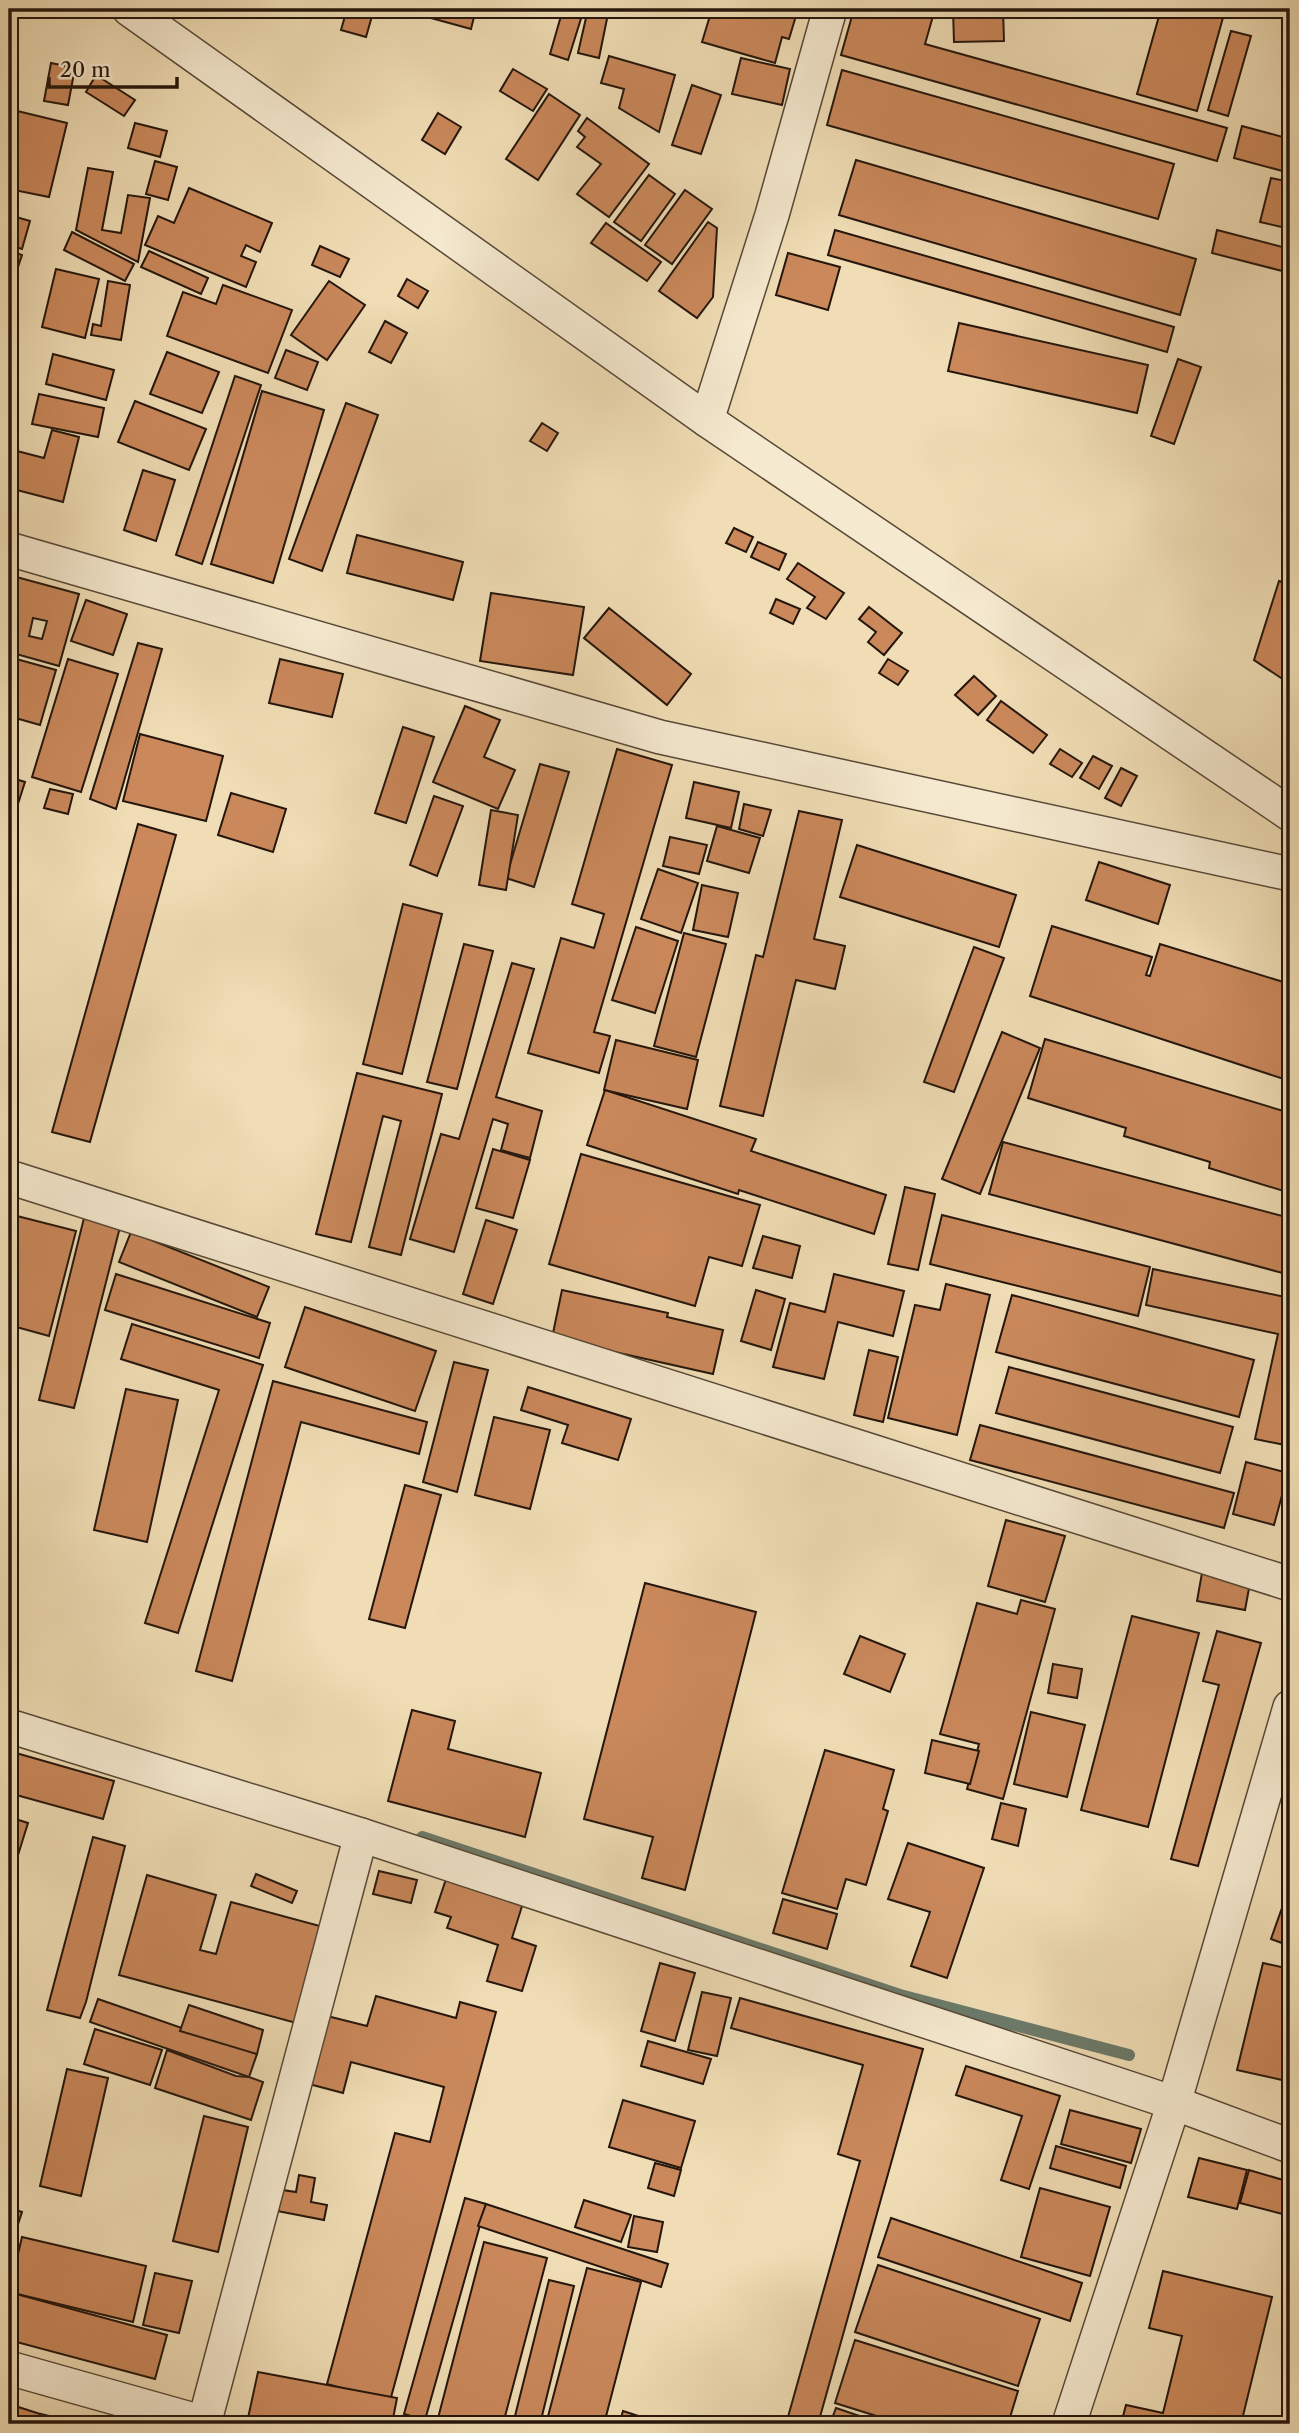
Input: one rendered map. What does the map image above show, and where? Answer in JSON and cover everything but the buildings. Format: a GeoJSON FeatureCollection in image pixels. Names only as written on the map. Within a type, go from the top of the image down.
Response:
{"type":"FeatureCollection","features":[{"type":"Feature","properties":{"kind":"street"},"geometry":{"type":"LineString","coordinates":[[129,9],[707,420],[1290,814]]}},
{"type":"Feature","properties":{"kind":"street"},"geometry":{"type":"LineString","coordinates":[[707,420],[772,215],[830,9]]}},
{"type":"Feature","properties":{"kind":"street"},"geometry":{"type":"LineString","coordinates":[[9,549],[660,737],[1290,874]]}},
{"type":"Feature","properties":{"kind":"street"},"geometry":{"type":"LineString","coordinates":[[9,1177],[1290,1584]]}},
{"type":"Feature","properties":{"kind":"street"},"geometry":{"type":"LineString","coordinates":[[1069,2424],[1174,2103],[1290,1707]]}},
{"type":"Feature","properties":{"kind":"street"},"geometry":{"type":"LineString","coordinates":[[9,1726],[361,1835],[1174,2103],[1290,2146]]}},
{"type":"Feature","properties":{"kind":"street"},"geometry":{"type":"LineString","coordinates":[[9,2368],[205,2424],[361,1835]]}},
{"type":"Feature","properties":{"kind":"waterway"},"geometry":{"type":"LineString","coordinates":[[422,1837],[900,1995],[1129,2055]]}}]}
